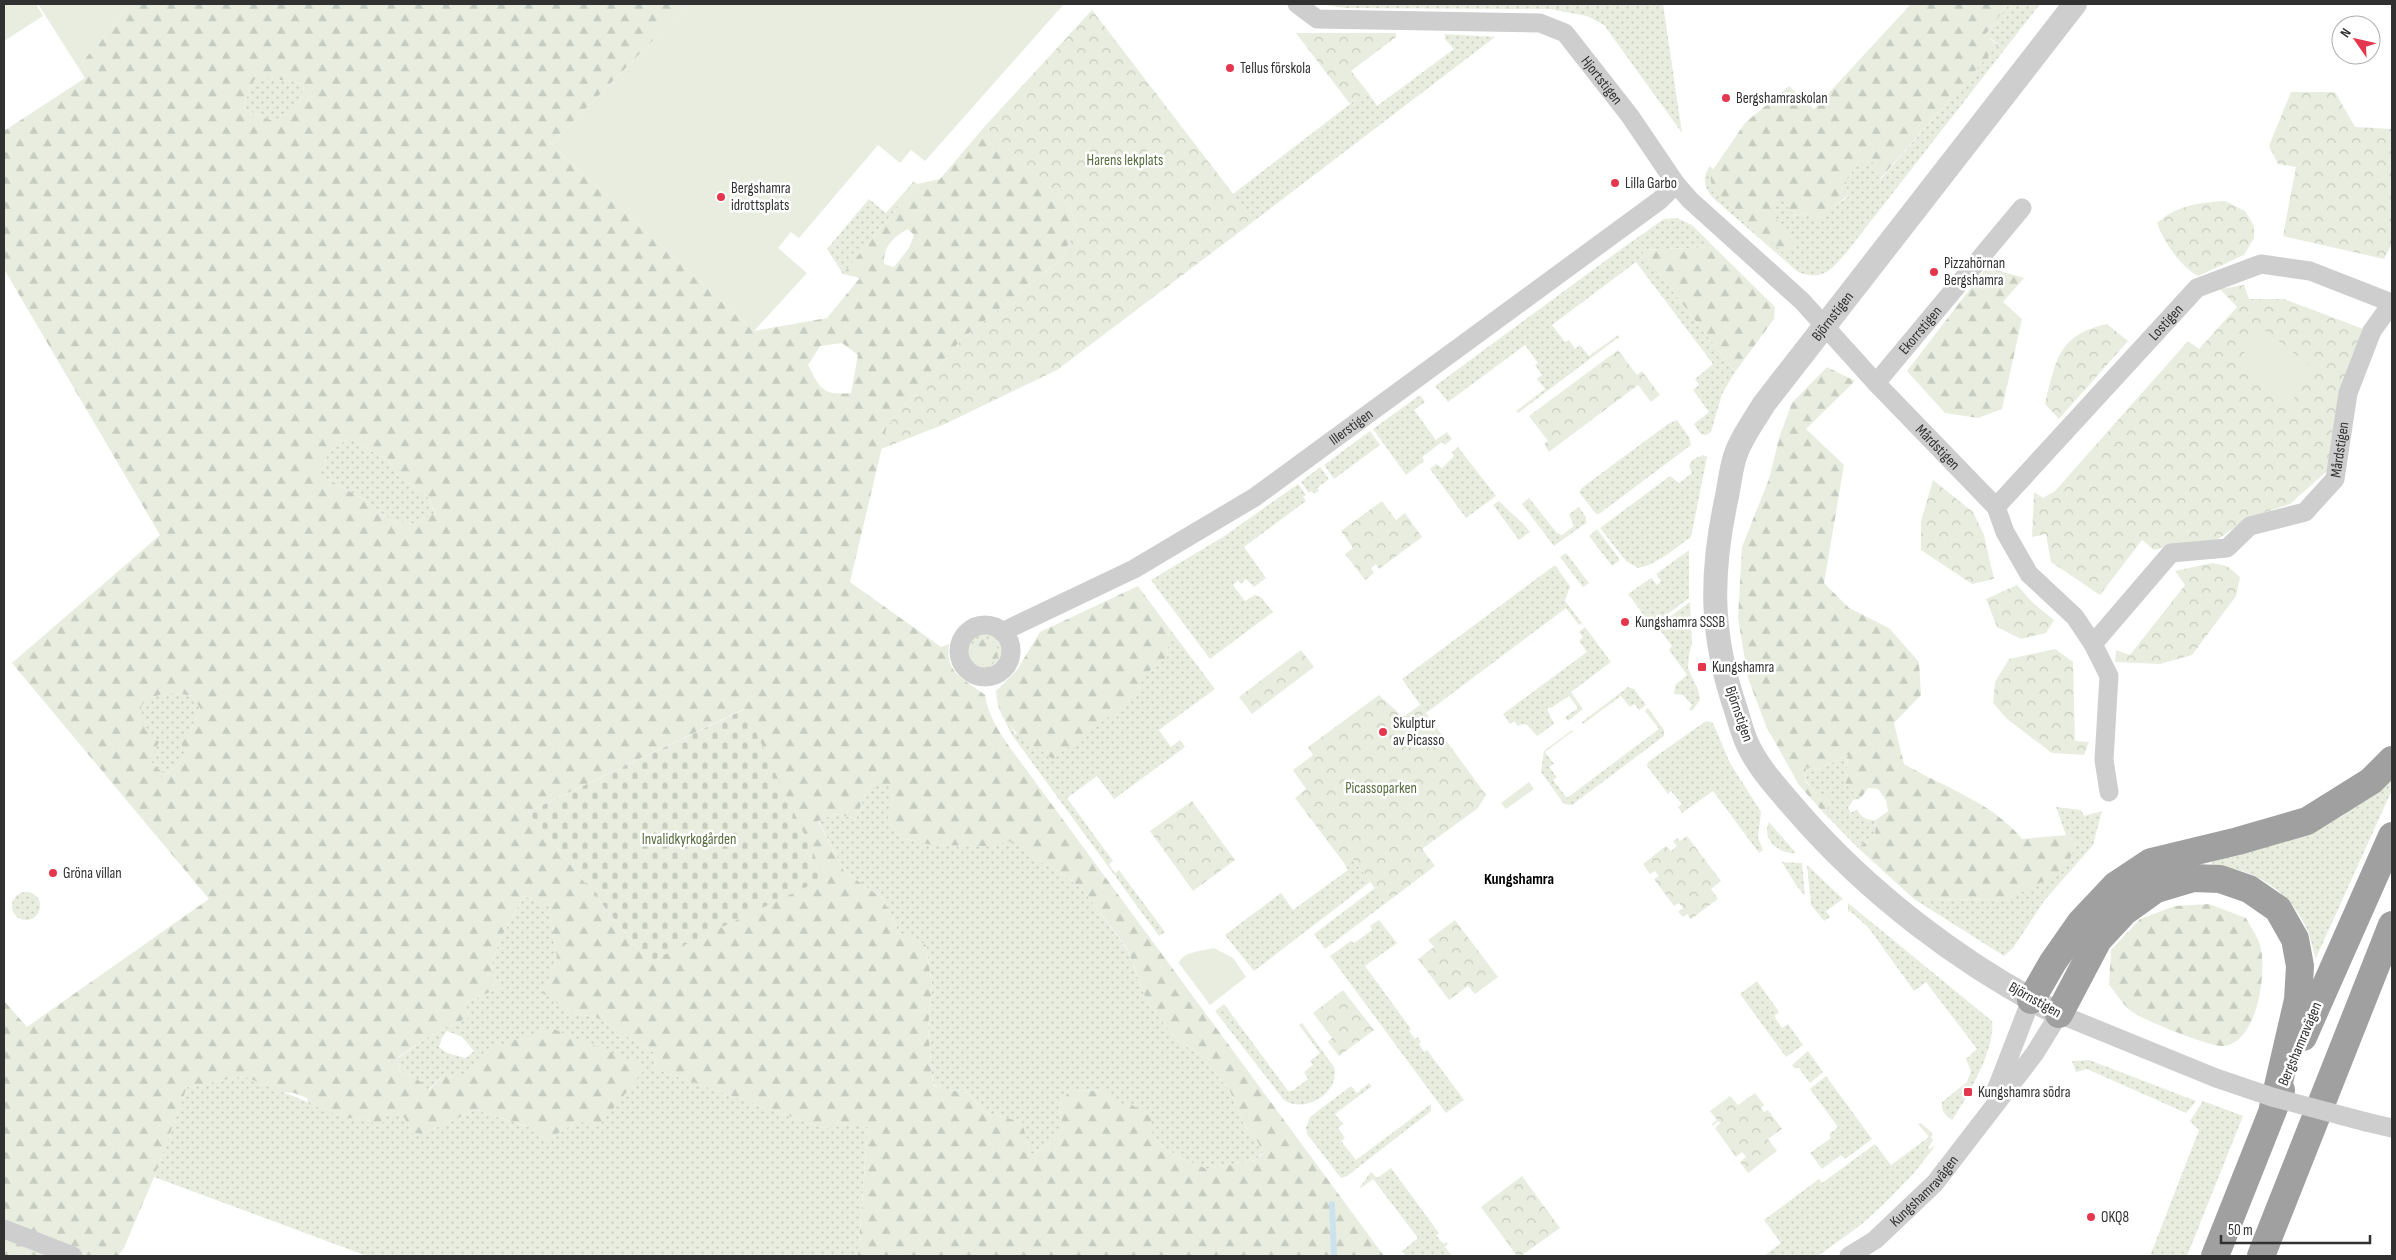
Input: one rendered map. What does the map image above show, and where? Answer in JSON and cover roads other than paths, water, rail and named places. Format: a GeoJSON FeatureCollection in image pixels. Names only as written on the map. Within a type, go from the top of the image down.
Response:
{"type":"FeatureCollection","features":[{"type":"Feature","properties":{"kind":"highway"},"geometry":{"type":"LineString","coordinates":[[2031,1000],[2053,962],[2081,922],[2115,886],[2151,862],[2238,842],[2307,821],[2371,781],[2392,760]]}},
{"type":"Feature","properties":{"kind":"highway","name":"Bergshamravägen"},"geometry":{"type":"LineString","coordinates":[[2215,1256],[2313,1012],[2392,836]]}},
{"type":"Feature","properties":{"kind":"highway"},"geometry":{"type":"LineString","coordinates":[[2059,1014],[2098,940],[2124,912],[2156,889],[2193,878],[2220,879],[2249,889],[2278,909],[2295,939],[2300,966],[2298,1000],[2274,1108]]}},
{"type":"Feature","properties":{"kind":"highway"},"geometry":{"type":"LineString","coordinates":[[2261,1256],[2392,925]]}},
{"type":"Feature","properties":{"kind":"highway"},"geometry":{"type":"LineString","coordinates":[[2340,1056],[2392,961]]}},
{"type":"Feature","properties":{"kind":"street","name":"Hjortstigen"},"geometry":{"type":"LineString","coordinates":[[1297,4],[1317,19],[1540,23],[1565,33],[1630,116],[1676,184],[1690,200],[1802,302],[1825,326]]}},
{"type":"Feature","properties":{"kind":"street","name":"Björnstigen"},"geometry":{"type":"LineString","coordinates":[[2075,4],[1764,404],[1736,452],[1717,541],[1713,594],[1719,650],[1731,696],[1747,743],[1774,784],[1826,844],[1874,888],[1923,927],[1998,980],[2059,1014],[2216,1078],[2272,1097],[2392,1128]]}},
{"type":"Feature","properties":{"kind":"street","name":"Illerstigen"},"geometry":{"type":"LineString","coordinates":[[1002,632],[1134,569],[1255,496],[1652,206],[1676,184]]}},
{"type":"Feature","properties":{"kind":"street","name":"Ekorrstigen"},"geometry":{"type":"LineString","coordinates":[[1876,383],[2022,208]]}},
{"type":"Feature","properties":{"kind":"street","name":"Lostigen"},"geometry":{"type":"LineString","coordinates":[[1996,507],[2197,288],[2261,264],[2310,271],[2392,303]]}},
{"type":"Feature","properties":{"kind":"street","name":"Mårdstigen"},"geometry":{"type":"LineString","coordinates":[[2094,644],[2171,553],[2227,548],[2250,526],[2305,512],[2335,479],[2348,392],[2372,331],[2392,303]]}},
{"type":"Feature","properties":{"kind":"street","name":"Mårdstigen"},"geometry":{"type":"LineString","coordinates":[[1825,326],[1876,383],[1996,507],[2005,532],[2029,574],[2075,617],[2094,644],[2109,676],[2104,760],[2109,792]]}},
{"type":"Feature","properties":{"kind":"street","name":"Kungshamravägen"},"geometry":{"type":"LineString","coordinates":[[1987,1113],[2031,1000]]}},
{"type":"Feature","properties":{"kind":"street","name":"Kungshamravägen"},"geometry":{"type":"LineString","coordinates":[[1848,1256],[1875,1240],[1936,1183],[1987,1113],[2035,1053],[2059,1014]]}},
{"type":"Feature","properties":{"kind":"street"},"geometry":{"type":"LineString","coordinates":[[4,1229],[73,1256]]}},
{"type":"Feature","properties":{"kind":"waterway"},"geometry":{"type":"LineString","coordinates":[[1332,1204],[1334,1256]]}},
{"type":"Feature","properties":{"kind":"place","name":"Tellus förskola"},"geometry":{"type":"Point","coordinates":[1230,68]}},
{"type":"Feature","properties":{"kind":"place","name":"Bergshamraskolan"},"geometry":{"type":"Point","coordinates":[1726,98]}},
{"type":"Feature","properties":{"kind":"place","name":"Lilla Garbo"},"geometry":{"type":"Point","coordinates":[1615,183]}},
{"type":"Feature","properties":{"kind":"place","name":"Bergshamra idrottsplats"},"geometry":{"type":"Point","coordinates":[721,197]}},
{"type":"Feature","properties":{"kind":"place","name":"Pizzahörnan Bergshamra"},"geometry":{"type":"Point","coordinates":[1934,272]}},
{"type":"Feature","properties":{"kind":"place","name":"Kungshamra SSSB"},"geometry":{"type":"Point","coordinates":[1625,622]}},
{"type":"Feature","properties":{"kind":"place","name":"Kungshamra"},"geometry":{"type":"Point","coordinates":[1702,667]}},
{"type":"Feature","properties":{"kind":"place","name":"Skulptur av Picasso"},"geometry":{"type":"Point","coordinates":[1383,732]}},
{"type":"Feature","properties":{"kind":"place","name":"Gröna villan"},"geometry":{"type":"Point","coordinates":[53,873]}},
{"type":"Feature","properties":{"kind":"place","name":"Kungshamra södra"},"geometry":{"type":"Point","coordinates":[1968,1092]}},
{"type":"Feature","properties":{"kind":"place","name":"OKQ8"},"geometry":{"type":"Point","coordinates":[2091,1217]}},
{"type":"Feature","properties":{"kind":"district","name":"Kungshamra"},"geometry":{"type":"Point","coordinates":[1519,879]}},
{"type":"Feature","properties":{"kind":"park label","name":"Harens lekplats"},"geometry":{"type":"Point","coordinates":[1125,160]}},
{"type":"Feature","properties":{"kind":"park label","name":"Picassoparken"},"geometry":{"type":"Point","coordinates":[1381,788]}},
{"type":"Feature","properties":{"kind":"park label","name":"Invalidkyrkogården"},"geometry":{"type":"Point","coordinates":[689,839]}}]}
